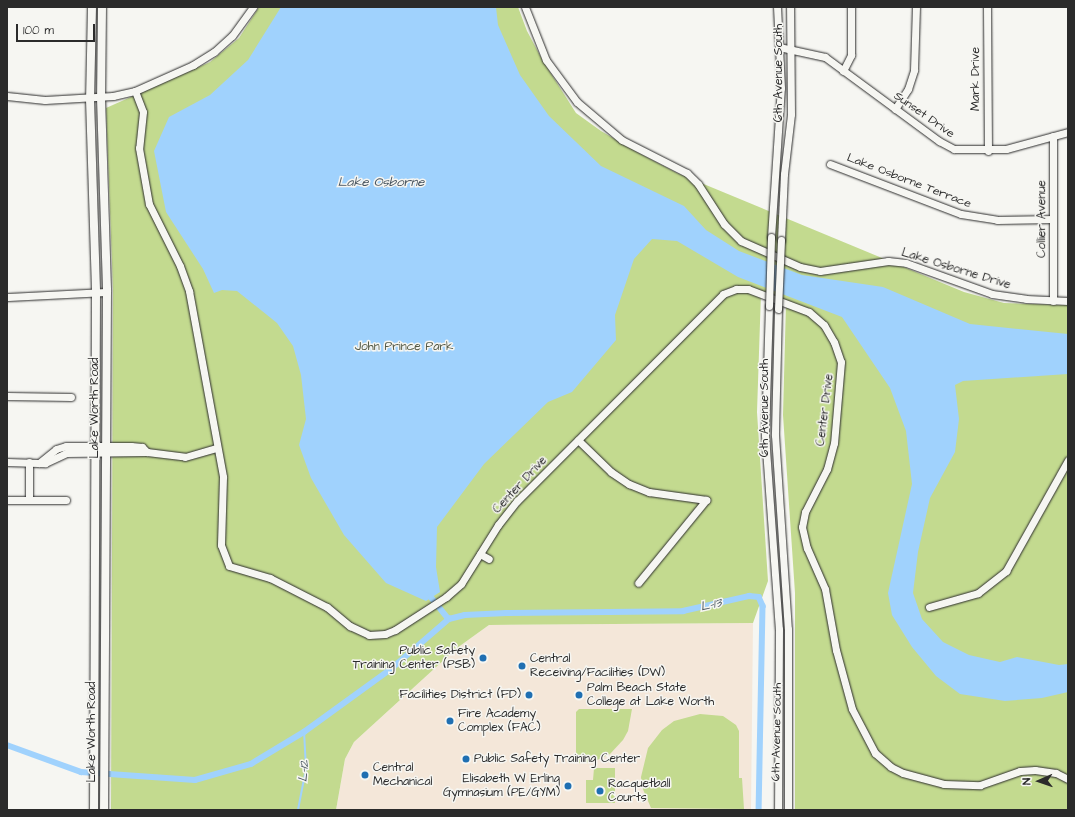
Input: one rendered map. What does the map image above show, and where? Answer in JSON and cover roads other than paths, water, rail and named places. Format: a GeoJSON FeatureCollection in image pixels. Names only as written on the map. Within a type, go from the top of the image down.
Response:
{"type":"FeatureCollection","features":[{"type":"Feature","properties":{"kind":"main road","name":"Lake Worth Road"},"geometry":{"type":"LineString","coordinates":[[92,7],[90,98],[96,292],[94,810]]}},
{"type":"Feature","properties":{"kind":"main road","name":"Lake Worth Road"},"geometry":{"type":"LineString","coordinates":[[102,7],[101,98],[107,292],[104,810]]}},
{"type":"Feature","properties":{"kind":"main road"},"geometry":{"type":"LineString","coordinates":[[94,675],[99,685],[104,722]]}},
{"type":"Feature","properties":{"kind":"street"},"geometry":{"type":"LineString","coordinates":[[7,96],[45,100],[101,98],[135,91],[193,65],[214,52],[232,36],[253,7]]}},
{"type":"Feature","properties":{"kind":"street","name":"Lake Osborne Drive"},"geometry":{"type":"LineString","coordinates":[[525,7],[546,60],[577,102],[622,140],[687,173],[698,184],[724,224],[741,241],[800,267],[820,271],[888,261],[906,263],[992,294],[1053,301],[1068,301]]}},
{"type":"Feature","properties":{"kind":"street","name":"6th Avenue South"},"geometry":{"type":"LineString","coordinates":[[777,7],[780,127],[771,237],[765,435],[778,622],[778,810]]}},
{"type":"Feature","properties":{"kind":"street","name":"6th Avenue South"},"geometry":{"type":"LineString","coordinates":[[788,810],[788,629],[775,435],[778,309],[784,174],[791,114],[790,7]]}},
{"type":"Feature","properties":{"kind":"street"},"geometry":{"type":"LineString","coordinates":[[843,71],[851,55],[851,7]]}},
{"type":"Feature","properties":{"kind":"street"},"geometry":{"type":"LineString","coordinates":[[895,109],[908,89],[914,70],[916,7]]}},
{"type":"Feature","properties":{"kind":"street","name":"Mark Drive"},"geometry":{"type":"LineString","coordinates":[[987,7],[988,151]]}},
{"type":"Feature","properties":{"kind":"street","name":"Sunset Drive"},"geometry":{"type":"LineString","coordinates":[[779,48],[825,57],[946,146],[958,150],[1006,150],[1068,132]]}},
{"type":"Feature","properties":{"kind":"street"},"geometry":{"type":"LineString","coordinates":[[7,462],[38,463],[66,453],[142,447],[148,452],[185,457],[216,448],[190,291],[180,266],[149,204],[138,148],[142,116],[136,111],[135,91]]}},
{"type":"Feature","properties":{"kind":"street","name":"Collier Avenue"},"geometry":{"type":"LineString","coordinates":[[1053,136],[1053,301]]}},
{"type":"Feature","properties":{"kind":"street","name":"Lake Osborne Terrace"},"geometry":{"type":"LineString","coordinates":[[830,164],[961,214],[997,220],[1053,220]]}},
{"type":"Feature","properties":{"kind":"street","name":"Center Drive"},"geometry":{"type":"LineString","coordinates":[[216,448],[223,477],[221,545],[229,566],[270,578],[327,607],[350,626],[369,635],[385,634],[395,630],[424,612],[446,597],[461,584],[498,524],[517,501],[723,294],[736,289],[748,289],[809,312],[824,325],[834,342],[841,362],[841,384],[834,443],[827,469],[804,512],[802,527],[807,548],[824,589],[836,650],[852,709],[863,734],[875,753],[891,767],[918,778],[944,784],[980,784],[1020,771],[1035,770],[1056,773],[1068,779]]}},
{"type":"Feature","properties":{"kind":"street"},"geometry":{"type":"LineString","coordinates":[[7,297],[107,292]]}},
{"type":"Feature","properties":{"kind":"street"},"geometry":{"type":"LineString","coordinates":[[7,396],[71,397]]}},
{"type":"Feature","properties":{"kind":"street"},"geometry":{"type":"LineString","coordinates":[[578,440],[611,472],[629,484],[649,492],[706,500],[638,583]]}},
{"type":"Feature","properties":{"kind":"street"},"geometry":{"type":"LineString","coordinates":[[929,607],[978,593],[1006,571],[1068,460]]}},
{"type":"Feature","properties":{"kind":"street"},"geometry":{"type":"LineString","coordinates":[[29,462],[29,500]]}},
{"type":"Feature","properties":{"kind":"street"},"geometry":{"type":"LineString","coordinates":[[7,500],[66,500]]}},
{"type":"Feature","properties":{"kind":"street"},"geometry":{"type":"LineString","coordinates":[[480,554],[489,559]]}},
{"type":"Feature","properties":{"kind":"water","name":"Lake Osborne"},"geometry":{"type":"Polygon","coordinates":[[[281,7],[496,7],[498,25],[520,75],[549,116],[601,166],[684,206],[706,230],[739,251],[802,275],[883,287],[970,324],[1068,334],[1068,374],[963,381],[955,385],[959,419],[955,452],[930,498],[918,552],[913,593],[922,619],[943,642],[969,655],[1000,662],[1017,657],[1059,665],[1068,664],[1068,692],[1042,698],[1005,701],[960,694],[936,676],[912,647],[892,615],[888,593],[912,484],[906,431],[890,388],[842,317],[738,277],[677,241],[652,239],[634,259],[615,315],[616,340],[572,392],[548,402],[484,464],[437,527],[436,567],[440,592],[426,601],[386,583],[344,535],[311,478],[299,445],[306,419],[301,375],[293,346],[277,323],[237,291],[222,290],[214,293],[203,269],[166,212],[154,151],[169,117],[210,95],[248,60],[281,7]]]}},
{"type":"Feature","properties":{"kind":"waterway","name":"L-13"},"geometry":{"type":"LineString","coordinates":[[7,745],[81,772],[195,780],[251,764],[304,732],[391,669],[449,619],[465,615],[506,613],[683,611],[749,596],[759,597],[763,606],[759,810]]}},
{"type":"Feature","properties":{"kind":"waterway"},"geometry":{"type":"LineString","coordinates":[[431,597],[449,619]]}},
{"type":"Feature","properties":{"kind":"waterway","name":"L-12"},"geometry":{"type":"LineString","coordinates":[[298,810],[306,769],[304,732]]}},
{"type":"Feature","properties":{"kind":"place","name":"Public Safety Training Center (PSB)"},"geometry":{"type":"Point","coordinates":[483,658]}},
{"type":"Feature","properties":{"kind":"place","name":"Central Receiving/Facilities (DW)"},"geometry":{"type":"Point","coordinates":[522,666]}},
{"type":"Feature","properties":{"kind":"place","name":"Facilities District (FD)"},"geometry":{"type":"Point","coordinates":[529,695]}},
{"type":"Feature","properties":{"kind":"place","name":"Palm Beach State College at Lake Worth"},"geometry":{"type":"Point","coordinates":[579,695]}},
{"type":"Feature","properties":{"kind":"place","name":"Fire Academy Complex (FAC)"},"geometry":{"type":"Point","coordinates":[450,721]}},
{"type":"Feature","properties":{"kind":"place","name":"Public Safety Training Center"},"geometry":{"type":"Point","coordinates":[466,759]}},
{"type":"Feature","properties":{"kind":"place","name":"Central Mechanical"},"geometry":{"type":"Point","coordinates":[365,775]}},
{"type":"Feature","properties":{"kind":"place","name":"Elisabeth W Erling Gymnasium (PE/GYM)"},"geometry":{"type":"Point","coordinates":[568,786]}},
{"type":"Feature","properties":{"kind":"place","name":"Racquetball Courts"},"geometry":{"type":"Point","coordinates":[600,791]}},
{"type":"Feature","properties":{"kind":"park label","name":"John Prince Park"},"geometry":{"type":"Point","coordinates":[404,347]}}]}
